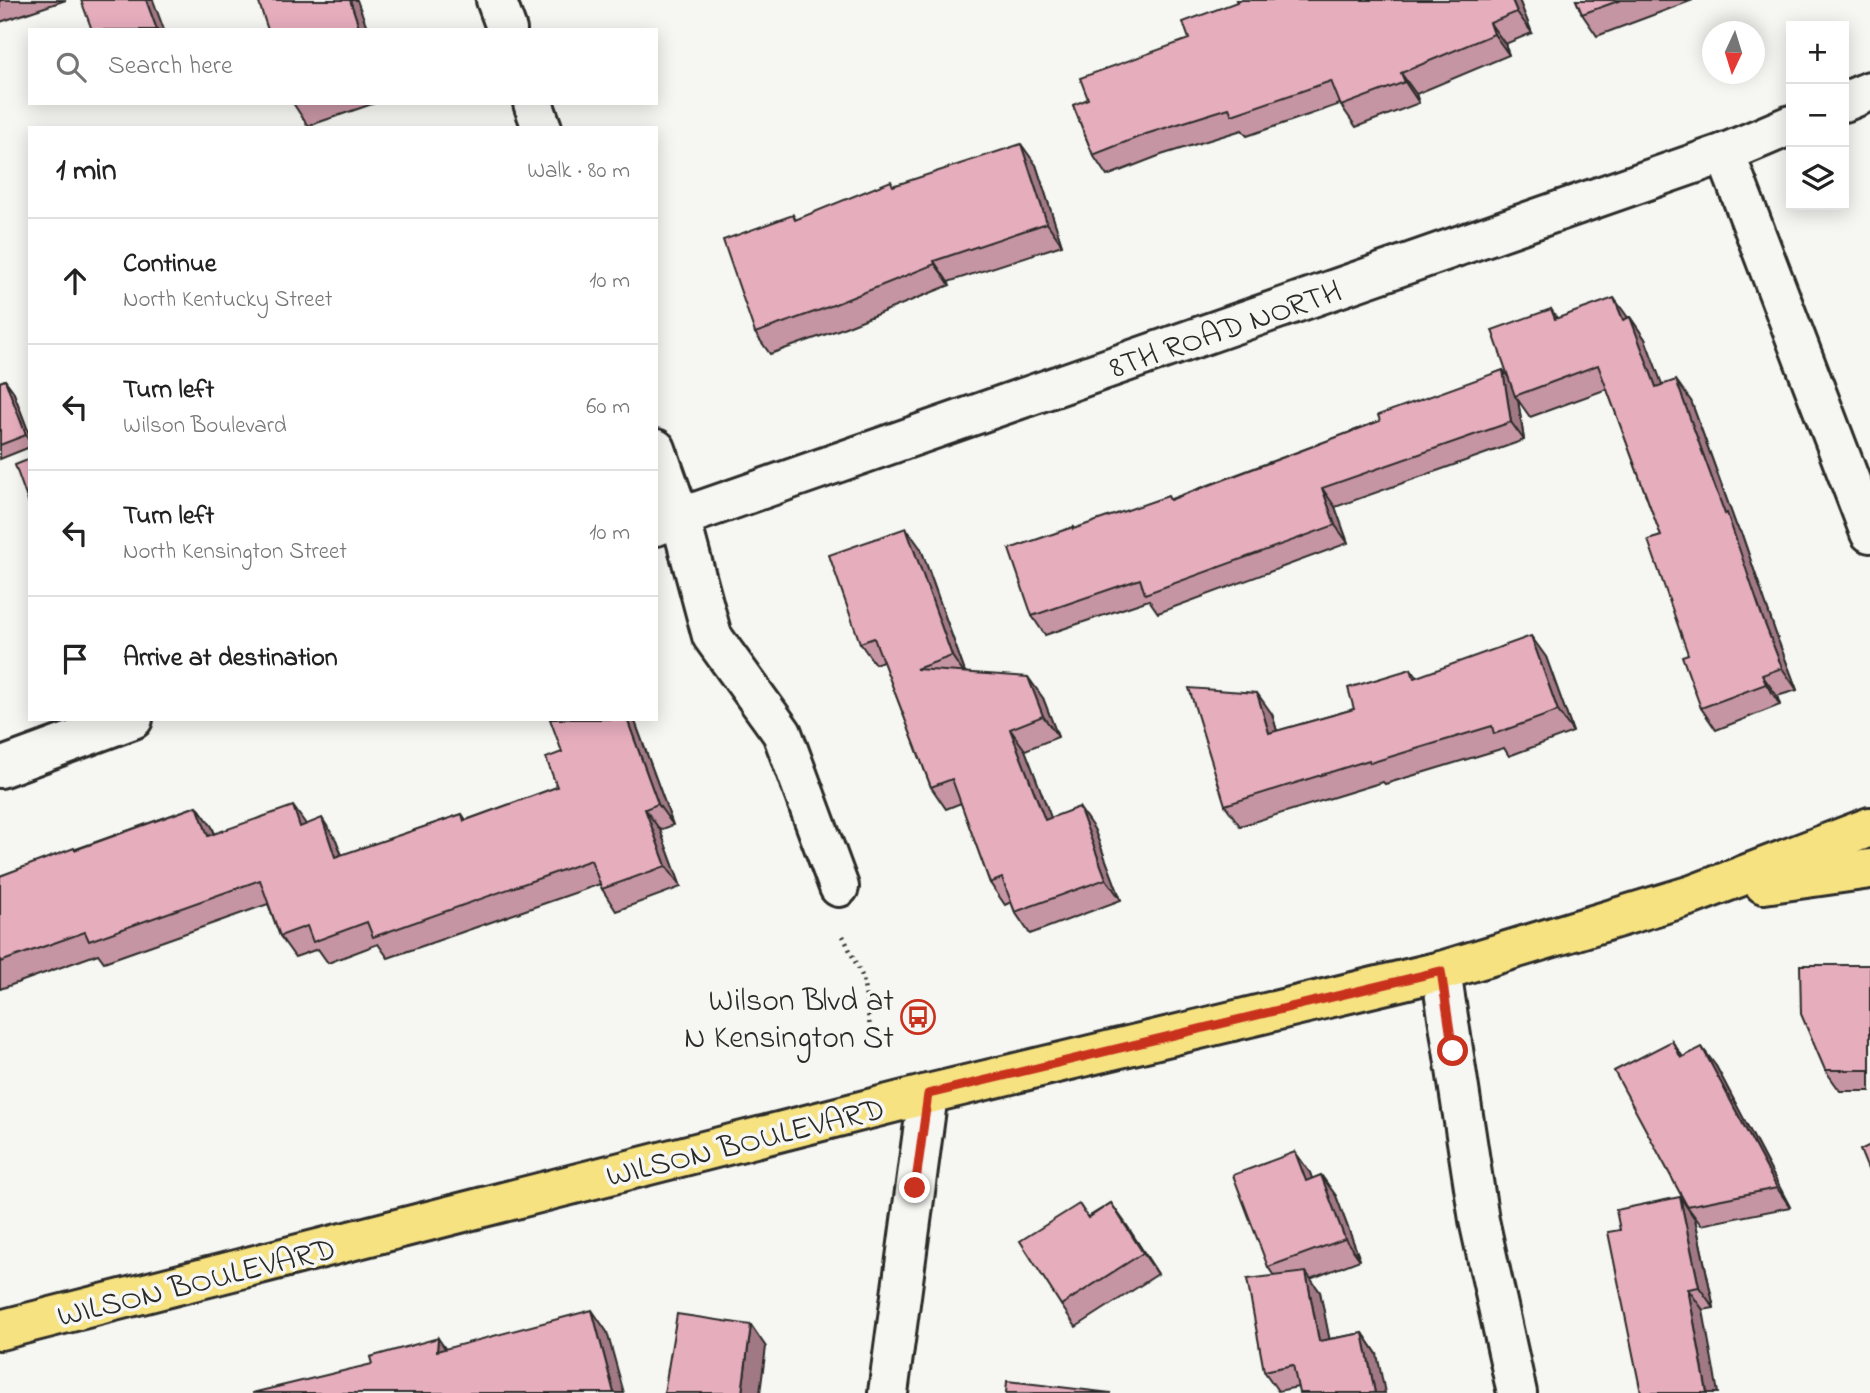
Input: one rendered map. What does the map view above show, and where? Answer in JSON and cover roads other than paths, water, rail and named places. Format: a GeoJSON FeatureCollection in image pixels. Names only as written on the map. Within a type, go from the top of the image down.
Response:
{"type":"FeatureCollection","features":[{"type":"Feature","properties":{"kind":"main road","name":"WILSON BOULEVARD"},"geometry":{"type":"LineString","coordinates":[[0,1330],[928,1094],[1441,971],[1692,895],[1870,827]]}},
{"type":"Feature","properties":{"kind":"main road","name":"WILSON BOULEVARD"},"geometry":{"type":"LineString","coordinates":[[1692,895],[1870,869]]}},
{"type":"Feature","properties":{"kind":"street"},"geometry":{"type":"LineString","coordinates":[[496,0],[506,28]]}},
{"type":"Feature","properties":{"kind":"street"},"geometry":{"type":"LineString","coordinates":[[1849,100],[1870,91]]}},
{"type":"Feature","properties":{"kind":"street"},"geometry":{"type":"LineString","coordinates":[[534,105],[541,126]]}},
{"type":"Feature","properties":{"kind":"street","name":"8TH ROAD NORTH"},"geometry":{"type":"LineString","coordinates":[[668,522],[1725,153],[1786,127]]}},
{"type":"Feature","properties":{"kind":"street"},"geometry":{"type":"LineString","coordinates":[[1725,153],[1870,533]]}},
{"type":"Feature","properties":{"kind":"street"},"geometry":{"type":"LineString","coordinates":[[658,461],[668,522],[712,636],[782,733],[839,887]]}},
{"type":"Feature","properties":{"kind":"street"},"geometry":{"type":"LineString","coordinates":[[0,768],[128,721]]}},
{"type":"Feature","properties":{"kind":"street"},"geometry":{"type":"LineString","coordinates":[[1441,971],[1479,1220],[1517,1393]]}},
{"type":"Feature","properties":{"kind":"street"},"geometry":{"type":"LineString","coordinates":[[887,1393],[928,1094]]}},
{"type":"Feature","properties":{"kind":"place","name":"Wilson Blvd at N Kensington St"},"geometry":{"type":"Point","coordinates":[918,1017]}}]}
